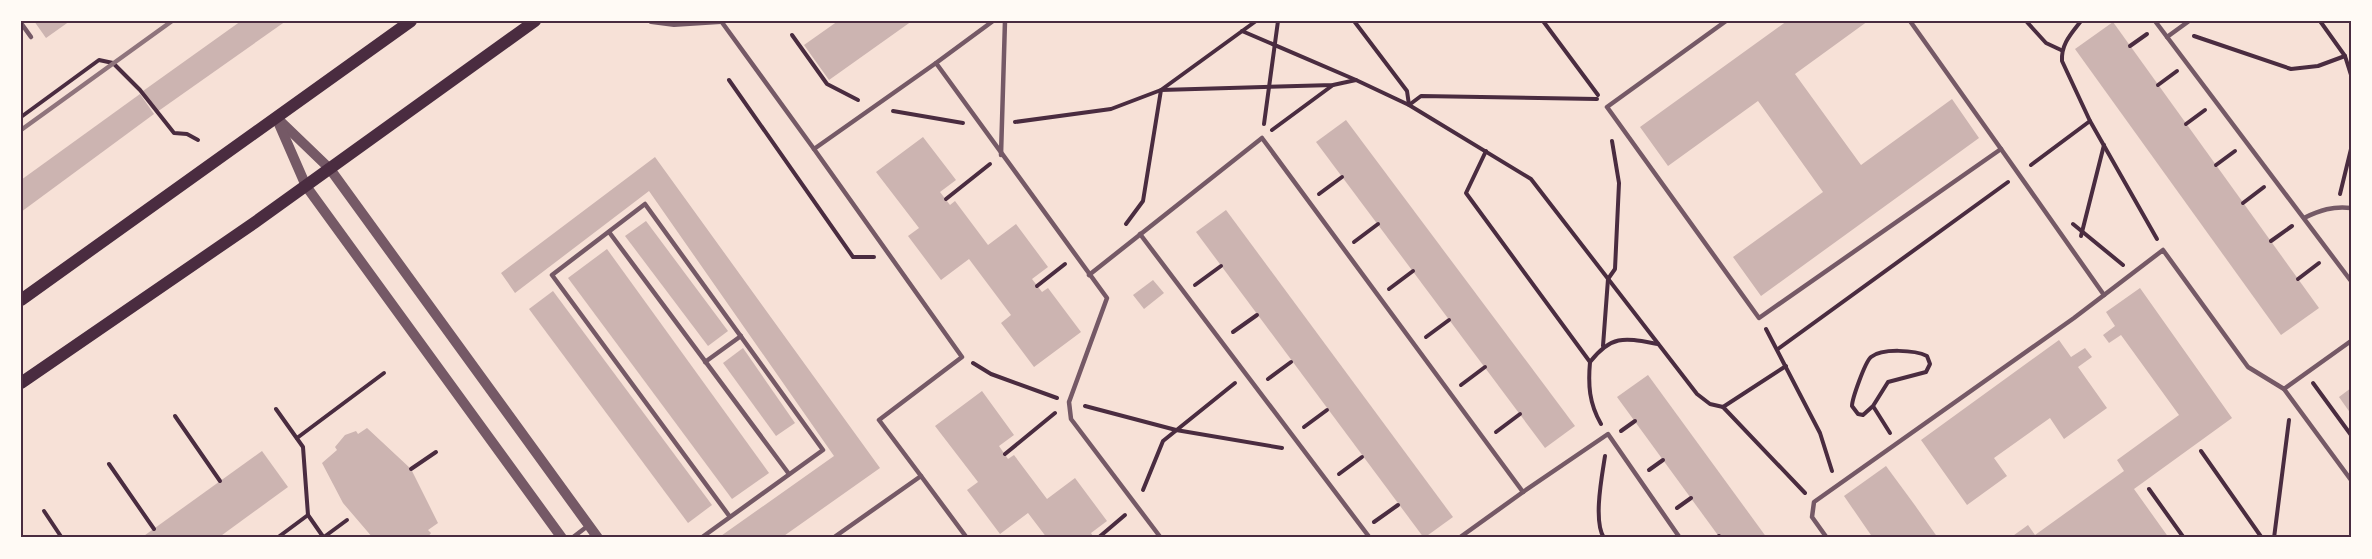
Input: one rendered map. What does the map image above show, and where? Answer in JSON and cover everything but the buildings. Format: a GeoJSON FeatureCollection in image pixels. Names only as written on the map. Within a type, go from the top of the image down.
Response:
{"type":"FeatureCollection","features":[{"type":"Feature","properties":{"kind":"main road"},"geometry":{"type":"LineString","coordinates":[[21,300],[411,21]]}},
{"type":"Feature","properties":{"kind":"main road"},"geometry":{"type":"LineString","coordinates":[[21,383],[306,186],[535,21]]}},
{"type":"Feature","properties":{"kind":"street"},"geometry":{"type":"LineString","coordinates":[[651,21],[674,24],[721,21]]}},
{"type":"Feature","properties":{"kind":"street"},"geometry":{"type":"LineString","coordinates":[[277,118],[330,169],[598,538]]}},
{"type":"Feature","properties":{"kind":"street"},"geometry":{"type":"LineString","coordinates":[[277,118],[306,186],[562,538]]}},
{"type":"Feature","properties":{"kind":"lane"},"geometry":{"type":"LineString","coordinates":[[721,21],[962,357],[879,420],[967,538]]}},
{"type":"Feature","properties":{"kind":"lane"},"geometry":{"type":"LineString","coordinates":[[814,149],[993,21]]}},
{"type":"Feature","properties":{"kind":"lane"},"geometry":{"type":"LineString","coordinates":[[1001,155],[1000,124],[1005,21]]}},
{"type":"Feature","properties":{"kind":"lane"},"geometry":{"type":"LineString","coordinates":[[1726,21],[1607,107],[1759,318],[2001,149]]}},
{"type":"Feature","properties":{"kind":"lane"},"geometry":{"type":"LineString","coordinates":[[1910,21],[2104,295]]}},
{"type":"Feature","properties":{"kind":"lane"},"geometry":{"type":"LineString","coordinates":[[2167,37],[2189,21]]}},
{"type":"Feature","properties":{"kind":"lane"},"geometry":{"type":"LineString","coordinates":[[21,23],[31,37]]}},
{"type":"Feature","properties":{"kind":"lane"},"geometry":{"type":"LineString","coordinates":[[2157,23],[2351,280]]}},
{"type":"Feature","properties":{"kind":"lane"},"geometry":{"type":"LineString","coordinates":[[936,63],[1107,298],[1069,402],[1071,419],[1161,538]]}},
{"type":"Feature","properties":{"kind":"lane"},"geometry":{"type":"LineString","coordinates":[[1089,275],[1262,138],[1523,492]]}},
{"type":"Feature","properties":{"kind":"lane"},"geometry":{"type":"LineString","coordinates":[[701,538],[730,517],[822,450],[645,204],[552,275],[730,517]]}},
{"type":"Feature","properties":{"kind":"lane"},"geometry":{"type":"LineString","coordinates":[[2304,218],[2321,210],[2337,207],[2351,208]]}},
{"type":"Feature","properties":{"kind":"lane"},"geometry":{"type":"LineString","coordinates":[[609,232],[789,474]]}},
{"type":"Feature","properties":{"kind":"lane"},"geometry":{"type":"LineString","coordinates":[[1140,234],[1370,538]]}},
{"type":"Feature","properties":{"kind":"lane"},"geometry":{"type":"LineString","coordinates":[[1827,538],[1812,517],[1814,502],[2104,295],[2163,250],[2248,367],[2284,389],[2351,480]]}},
{"type":"Feature","properties":{"kind":"lane"},"geometry":{"type":"LineString","coordinates":[[705,362],[741,336]]}},
{"type":"Feature","properties":{"kind":"lane"},"geometry":{"type":"LineString","coordinates":[[2284,389],[2351,341]]}},
{"type":"Feature","properties":{"kind":"lane"},"geometry":{"type":"LineString","coordinates":[[1459,538],[1608,434],[1680,538]]}},
{"type":"Feature","properties":{"kind":"lane"},"geometry":{"type":"LineString","coordinates":[[832,538],[921,476]]}},
{"type":"Feature","properties":{"kind":"lane"},"geometry":{"type":"LineString","coordinates":[[572,538],[589,525]]}},
{"type":"Feature","properties":{"kind":"path"},"geometry":{"type":"LineString","coordinates":[[1000,124],[1110,109],[1161,90],[1256,21]]}},
{"type":"Feature","properties":{"kind":"path"},"geometry":{"type":"LineString","coordinates":[[1262,138],[1278,21]]}},
{"type":"Feature","properties":{"kind":"path"},"geometry":{"type":"LineString","coordinates":[[1354,21],[1407,91],[1409,105]]}},
{"type":"Feature","properties":{"kind":"path"},"geometry":{"type":"LineString","coordinates":[[1409,105],[1421,96],[1601,99],[1543,21]]}},
{"type":"Feature","properties":{"kind":"path"},"geometry":{"type":"LineString","coordinates":[[2026,21],[2046,43],[2061,51]]}},
{"type":"Feature","properties":{"kind":"path"},"geometry":{"type":"LineString","coordinates":[[2081,21],[2061,51],[2062,61],[2090,121],[2163,250]]}},
{"type":"Feature","properties":{"kind":"path"},"geometry":{"type":"LineString","coordinates":[[2320,21],[2344,56],[2351,75]]}},
{"type":"Feature","properties":{"kind":"path"},"geometry":{"type":"LineString","coordinates":[[2130,46],[2157,23]]}},
{"type":"Feature","properties":{"kind":"path"},"geometry":{"type":"LineString","coordinates":[[1242,31],[1409,105],[1531,179],[1697,394],[1710,404],[1723,407],[1814,502]]}},
{"type":"Feature","properties":{"kind":"path"},"geometry":{"type":"LineString","coordinates":[[2176,31],[2291,69],[2318,66],[2344,56]]}},
{"type":"Feature","properties":{"kind":"path"},"geometry":{"type":"LineString","coordinates":[[792,35],[827,84],[873,108],[982,126]]}},
{"type":"Feature","properties":{"kind":"path"},"geometry":{"type":"LineString","coordinates":[[21,117],[99,60],[113,63],[140,90],[174,133],[187,134],[198,140]]}},
{"type":"Feature","properties":{"kind":"path"},"geometry":{"type":"LineString","coordinates":[[2158,85],[2187,64]]}},
{"type":"Feature","properties":{"kind":"path"},"geometry":{"type":"LineString","coordinates":[[729,80],[853,257],[890,256]]}},
{"type":"Feature","properties":{"kind":"path"},"geometry":{"type":"LineString","coordinates":[[1161,90],[1333,85],[1356,80]]}},
{"type":"Feature","properties":{"kind":"path"},"geometry":{"type":"LineString","coordinates":[[1262,138],[1333,85]]}},
{"type":"Feature","properties":{"kind":"path"},"geometry":{"type":"LineString","coordinates":[[1124,227],[1143,201],[1161,90]]}},
{"type":"Feature","properties":{"kind":"path"},"geometry":{"type":"LineString","coordinates":[[2186,124],[2216,102]]}},
{"type":"Feature","properties":{"kind":"path"},"geometry":{"type":"LineString","coordinates":[[1603,346],[1608,279],[1615,269],[1619,183],[1607,107]]}},
{"type":"Feature","properties":{"kind":"path"},"geometry":{"type":"LineString","coordinates":[[1778,349],[2018,176],[2090,121]]}},
{"type":"Feature","properties":{"kind":"path"},"geometry":{"type":"LineString","coordinates":[[2216,165],[2247,142]]}},
{"type":"Feature","properties":{"kind":"path"},"geometry":{"type":"LineString","coordinates":[[2077,258],[2104,145]]}},
{"type":"Feature","properties":{"kind":"path"},"geometry":{"type":"LineString","coordinates":[[2337,207],[2351,149]]}},
{"type":"Feature","properties":{"kind":"path"},"geometry":{"type":"LineString","coordinates":[[1486,151],[1466,193],[1590,362]]}},
{"type":"Feature","properties":{"kind":"path"},"geometry":{"type":"LineString","coordinates":[[946,200],[1001,155]]}},
{"type":"Feature","properties":{"kind":"path"},"geometry":{"type":"LineString","coordinates":[[1309,201],[1342,177]]}},
{"type":"Feature","properties":{"kind":"path"},"geometry":{"type":"LineString","coordinates":[[2243,203],[2275,180]]}},
{"type":"Feature","properties":{"kind":"path"},"geometry":{"type":"LineString","coordinates":[[2042,208],[2083,229],[2133,273]]}},
{"type":"Feature","properties":{"kind":"path"},"geometry":{"type":"LineString","coordinates":[[2271,242],[2304,218]]}},
{"type":"Feature","properties":{"kind":"path"},"geometry":{"type":"LineString","coordinates":[[1344,249],[1378,224]]}},
{"type":"Feature","properties":{"kind":"path"},"geometry":{"type":"LineString","coordinates":[[1037,286],[1076,255]]}},
{"type":"Feature","properties":{"kind":"path"},"geometry":{"type":"LineString","coordinates":[[2298,279],[2332,255]]}},
{"type":"Feature","properties":{"kind":"path"},"geometry":{"type":"LineString","coordinates":[[1185,292],[1221,266]]}},
{"type":"Feature","properties":{"kind":"path"},"geometry":{"type":"LineString","coordinates":[[1379,297],[1413,271]]}},
{"type":"Feature","properties":{"kind":"path"},"geometry":{"type":"LineString","coordinates":[[1222,341],[1257,315]]}},
{"type":"Feature","properties":{"kind":"path"},"geometry":{"type":"LineString","coordinates":[[1759,318],[1778,349],[1820,433],[1837,486]]}},
{"type":"Feature","properties":{"kind":"path"},"geometry":{"type":"LineString","coordinates":[[1415,345],[1449,320]]}},
{"type":"Feature","properties":{"kind":"path"},"geometry":{"type":"LineString","coordinates":[[1604,538],[1600,533],[1599,504],[1608,434],[1593,410],[1588,385],[1590,362],[1603,346],[1619,339],[1658,344]]}},
{"type":"Feature","properties":{"kind":"path"},"geometry":{"type":"LineString","coordinates":[[1904,350],[1927,356],[1930,364],[1926,372],[1888,382],[1873,406],[1863,415],[1854,411],[1852,406],[1871,357],[1904,350]]}},
{"type":"Feature","properties":{"kind":"path"},"geometry":{"type":"LineString","coordinates":[[962,357],[991,374],[1069,402],[1176,430],[1305,452]]}},
{"type":"Feature","properties":{"kind":"path"},"geometry":{"type":"LineString","coordinates":[[1257,387],[1291,362]]}},
{"type":"Feature","properties":{"kind":"path"},"geometry":{"type":"LineString","coordinates":[[1723,407],[1786,366]]}},
{"type":"Feature","properties":{"kind":"path"},"geometry":{"type":"LineString","coordinates":[[1450,393],[1485,368]]}},
{"type":"Feature","properties":{"kind":"path"},"geometry":{"type":"LineString","coordinates":[[297,438],[384,373]]}},
{"type":"Feature","properties":{"kind":"path"},"geometry":{"type":"LineString","coordinates":[[2306,373],[2351,435]]}},
{"type":"Feature","properties":{"kind":"path"},"geometry":{"type":"LineString","coordinates":[[1098,538],[1137,505],[1163,441],[1247,374]]}},
{"type":"Feature","properties":{"kind":"path"},"geometry":{"type":"LineString","coordinates":[[2274,538],[2291,399]]}},
{"type":"Feature","properties":{"kind":"path"},"geometry":{"type":"LineString","coordinates":[[1005,454],[1069,402]]}},
{"type":"Feature","properties":{"kind":"path"},"geometry":{"type":"LineString","coordinates":[[1873,406],[1898,443]]}},
{"type":"Feature","properties":{"kind":"path"},"geometry":{"type":"LineString","coordinates":[[276,409],[303,447],[308,515],[324,538],[347,520]]}},
{"type":"Feature","properties":{"kind":"path"},"geometry":{"type":"LineString","coordinates":[[1292,435],[1327,410]]}},
{"type":"Feature","properties":{"kind":"path"},"geometry":{"type":"LineString","coordinates":[[1485,441],[1520,414]]}},
{"type":"Feature","properties":{"kind":"path"},"geometry":{"type":"LineString","coordinates":[[175,416],[220,481]]}},
{"type":"Feature","properties":{"kind":"path"},"geometry":{"type":"LineString","coordinates":[[2201,451],[2262,538]]}},
{"type":"Feature","properties":{"kind":"path"},"geometry":{"type":"LineString","coordinates":[[411,469],[436,452]]}},
{"type":"Feature","properties":{"kind":"path"},"geometry":{"type":"LineString","coordinates":[[1328,482],[1362,457]]}},
{"type":"Feature","properties":{"kind":"path"},"geometry":{"type":"LineString","coordinates":[[109,464],[154,529]]}},
{"type":"Feature","properties":{"kind":"path"},"geometry":{"type":"LineString","coordinates":[[2149,489],[2184,538]]}},
{"type":"Feature","properties":{"kind":"path"},"geometry":{"type":"LineString","coordinates":[[1364,530],[1398,505]]}},
{"type":"Feature","properties":{"kind":"path"},"geometry":{"type":"LineString","coordinates":[[44,512],[62,538]]}},
{"type":"Feature","properties":{"kind":"path"},"geometry":{"type":"LineString","coordinates":[[277,538],[308,515]]}},
{"type":"Feature","properties":{"kind":"railway"},"geometry":{"type":"LineString","coordinates":[[21,130],[172,21]]}}]}
